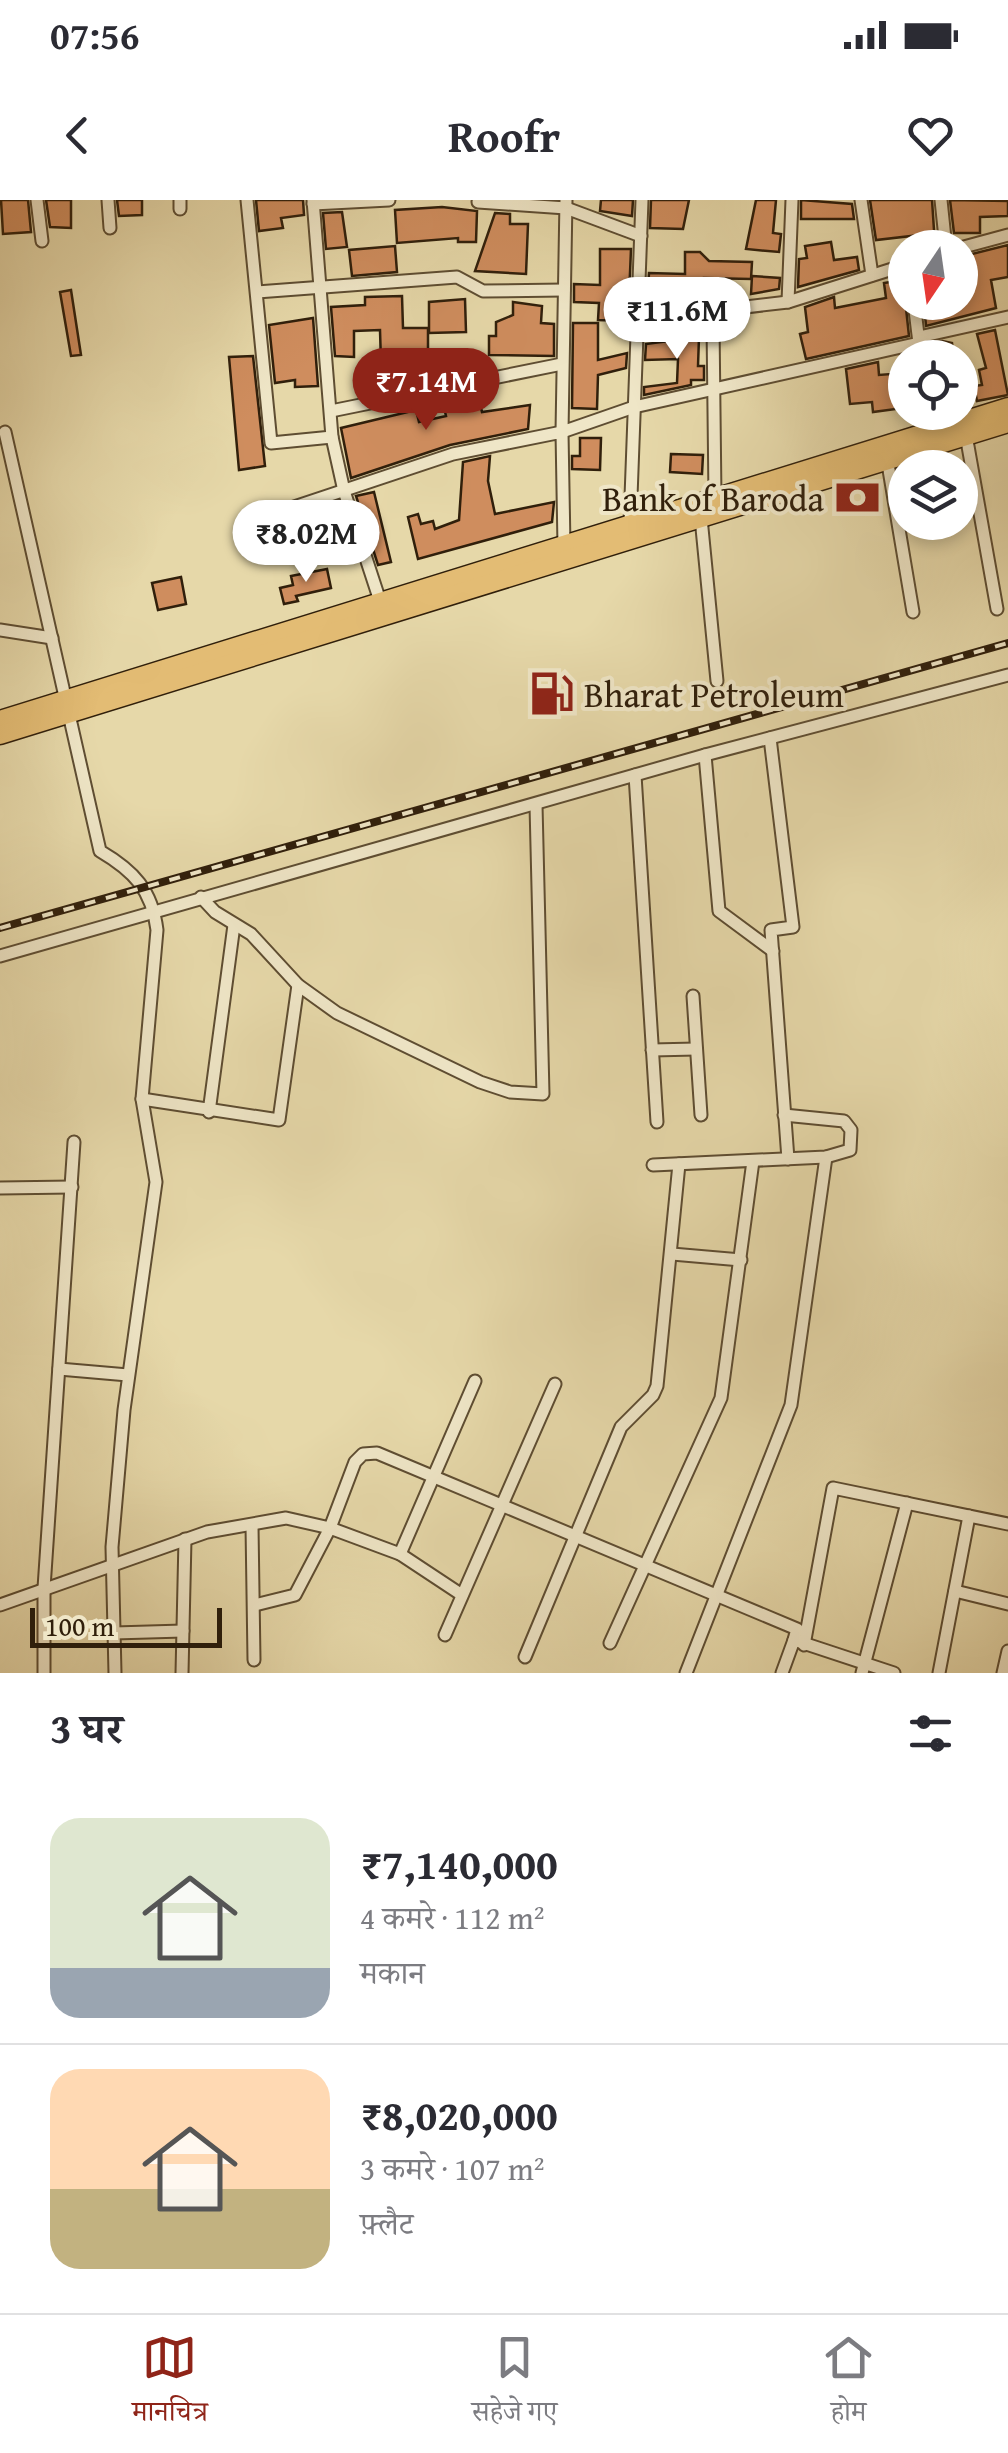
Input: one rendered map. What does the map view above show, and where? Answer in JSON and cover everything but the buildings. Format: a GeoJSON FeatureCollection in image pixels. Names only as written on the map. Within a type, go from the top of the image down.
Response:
{"type":"FeatureCollection","features":[{"type":"Feature","properties":{"kind":"main road"},"geometry":{"type":"LineString","coordinates":[[978,412],[1008,407]]}},
{"type":"Feature","properties":{"kind":"main road"},"geometry":{"type":"LineString","coordinates":[[0,720],[67,705],[702,518],[1008,423]]}},
{"type":"Feature","properties":{"kind":"main road"},"geometry":{"type":"LineString","coordinates":[[0,735],[67,705],[715,498],[906,430]]}},
{"type":"Feature","properties":{"kind":"street"},"geometry":{"type":"LineString","coordinates":[[38,200],[42,242]]}},
{"type":"Feature","properties":{"kind":"street"},"geometry":{"type":"LineString","coordinates":[[108,200],[110,228]]}},
{"type":"Feature","properties":{"kind":"street"},"geometry":{"type":"LineString","coordinates":[[247,200],[271,443],[332,436]]}},
{"type":"Feature","properties":{"kind":"street"},"geometry":{"type":"LineString","coordinates":[[381,604],[344,491],[332,436],[313,202],[388,200]]}},
{"type":"Feature","properties":{"kind":"street"},"geometry":{"type":"LineString","coordinates":[[630,524],[642,200]]}},
{"type":"Feature","properties":{"kind":"street"},"geometry":{"type":"LineString","coordinates":[[788,302],[792,200]]}},
{"type":"Feature","properties":{"kind":"street"},"geometry":{"type":"LineString","coordinates":[[861,200],[872,275]]}},
{"type":"Feature","properties":{"kind":"street"},"geometry":{"type":"LineString","coordinates":[[941,200],[944,230]]}},
{"type":"Feature","properties":{"kind":"street"},"geometry":{"type":"LineString","coordinates":[[478,202],[566,204],[641,236]]}},
{"type":"Feature","properties":{"kind":"street"},"geometry":{"type":"LineString","coordinates":[[564,546],[562,364],[566,204]]}},
{"type":"Feature","properties":{"kind":"street"},"geometry":{"type":"LineString","coordinates":[[978,243],[1008,235]]}},
{"type":"Feature","properties":{"kind":"street"},"geometry":{"type":"LineString","coordinates":[[715,498],[713,324],[720,310],[788,302],[888,270]]}},
{"type":"Feature","properties":{"kind":"street"},"geometry":{"type":"LineString","coordinates":[[257,292],[457,277],[483,291],[564,290]]}},
{"type":"Feature","properties":{"kind":"street"},"geometry":{"type":"LineString","coordinates":[[916,320],[919,340],[1008,317]]}},
{"type":"Feature","properties":{"kind":"street"},"geometry":{"type":"LineString","coordinates":[[639,334],[713,324]]}},
{"type":"Feature","properties":{"kind":"street"},"geometry":{"type":"LineString","coordinates":[[261,518],[453,454],[562,432],[634,407],[714,392],[888,348]]}},
{"type":"Feature","properties":{"kind":"street"},"geometry":{"type":"LineString","coordinates":[[331,411],[562,364]]}},
{"type":"Feature","properties":{"kind":"street"},"geometry":{"type":"LineString","coordinates":[[5,432],[100,851],[135,872],[154,910],[158,930],[142,1099],[156,1182],[128,1375],[112,1564],[116,1673]]}},
{"type":"Feature","properties":{"kind":"street"},"geometry":{"type":"LineString","coordinates":[[966,435],[997,610]]}},
{"type":"Feature","properties":{"kind":"street"},"geometry":{"type":"LineString","coordinates":[[886,458],[913,612]]}},
{"type":"Feature","properties":{"kind":"street"},"geometry":{"type":"LineString","coordinates":[[702,518],[717,681]]}},
{"type":"Feature","properties":{"kind":"street"},"geometry":{"type":"LineString","coordinates":[[0,630],[52,638]]}},
{"type":"Feature","properties":{"kind":"street"},"geometry":{"type":"LineString","coordinates":[[0,956],[705,755],[1008,675]]}},
{"type":"Feature","properties":{"kind":"street"},"geometry":{"type":"LineString","coordinates":[[770,738],[793,927],[771,930],[788,1159]]}},
{"type":"Feature","properties":{"kind":"street"},"geometry":{"type":"LineString","coordinates":[[705,755],[719,911],[772,951]]}},
{"type":"Feature","properties":{"kind":"street"},"geometry":{"type":"LineString","coordinates":[[635,775],[657,1122]]}},
{"type":"Feature","properties":{"kind":"street"},"geometry":{"type":"LineString","coordinates":[[201,897],[252,934],[298,985],[337,1012],[480,1082],[510,1092],[543,1094],[536,804]]}},
{"type":"Feature","properties":{"kind":"street"},"geometry":{"type":"LineString","coordinates":[[209,1112],[234,924]]}},
{"type":"Feature","properties":{"kind":"street"},"geometry":{"type":"LineString","coordinates":[[142,1099],[279,1120],[298,985]]}},
{"type":"Feature","properties":{"kind":"street"},"geometry":{"type":"LineString","coordinates":[[693,996],[701,1114]]}},
{"type":"Feature","properties":{"kind":"street"},"geometry":{"type":"LineString","coordinates":[[652,1050],[696,1049]]}},
{"type":"Feature","properties":{"kind":"street"},"geometry":{"type":"LineString","coordinates":[[653,1166],[826,1157],[850,1150],[851,1130],[844,1120],[834,1116],[784,1115]]}},
{"type":"Feature","properties":{"kind":"street"},"geometry":{"type":"LineString","coordinates":[[44,1673],[44,1588],[74,1142]]}},
{"type":"Feature","properties":{"kind":"street"},"geometry":{"type":"LineString","coordinates":[[686,1673],[719,1597],[791,1405],[826,1157]]}},
{"type":"Feature","properties":{"kind":"street"},"geometry":{"type":"LineString","coordinates":[[610,1642],[721,1398],[753,1161]]}},
{"type":"Feature","properties":{"kind":"street"},"geometry":{"type":"LineString","coordinates":[[526,1657],[620,1426],[654,1395],[679,1164]]}},
{"type":"Feature","properties":{"kind":"street"},"geometry":{"type":"LineString","coordinates":[[0,1188],[72,1187]]}},
{"type":"Feature","properties":{"kind":"street"},"geometry":{"type":"LineString","coordinates":[[672,1254],[740,1260]]}},
{"type":"Feature","properties":{"kind":"street"},"geometry":{"type":"LineString","coordinates":[[59,1369],[128,1375]]}},
{"type":"Feature","properties":{"kind":"street"},"geometry":{"type":"LineString","coordinates":[[400,1554],[475,1381]]}},
{"type":"Feature","properties":{"kind":"street"},"geometry":{"type":"LineString","coordinates":[[444,1635],[554,1384]]}},
{"type":"Feature","properties":{"kind":"street"},"geometry":{"type":"LineString","coordinates":[[255,1606],[295,1595],[330,1528],[355,1462],[363,1454],[378,1453],[797,1629],[799,1642]]}},
{"type":"Feature","properties":{"kind":"street"},"geometry":{"type":"LineString","coordinates":[[782,1673],[799,1642],[834,1488],[1008,1524]]}},
{"type":"Feature","properties":{"kind":"street"},"geometry":{"type":"LineString","coordinates":[[864,1669],[907,1503]]}},
{"type":"Feature","properties":{"kind":"street"},"geometry":{"type":"LineString","coordinates":[[940,1673],[969,1516]]}},
{"type":"Feature","properties":{"kind":"street"},"geometry":{"type":"LineString","coordinates":[[0,1605],[185,1539],[286,1518],[330,1528],[400,1554],[462,1594]]}},
{"type":"Feature","properties":{"kind":"street"},"geometry":{"type":"LineString","coordinates":[[252,1526],[254,1660]]}},
{"type":"Feature","properties":{"kind":"street"},"geometry":{"type":"LineString","coordinates":[[182,1673],[185,1539]]}},
{"type":"Feature","properties":{"kind":"street"},"geometry":{"type":"LineString","coordinates":[[955,1592],[1008,1604]]}},
{"type":"Feature","properties":{"kind":"street"},"geometry":{"type":"LineString","coordinates":[[114,1634],[183,1631]]}},
{"type":"Feature","properties":{"kind":"street"},"geometry":{"type":"LineString","coordinates":[[799,1642],[864,1669],[894,1673]]}},
{"type":"Feature","properties":{"kind":"street"},"geometry":{"type":"LineString","coordinates":[[1003,1673],[1008,1651]]}},
{"type":"Feature","properties":{"kind":"railway"},"geometry":{"type":"LineString","coordinates":[[0,928],[1008,643]]}},
{"type":"Feature","properties":{"kind":"place","name":"Bank of Baroda"},"geometry":{"type":"Point","coordinates":[857,498]}},
{"type":"Feature","properties":{"kind":"place","name":"Bharat Petroleum"},"geometry":{"type":"Point","coordinates":[551,694]}}]}
